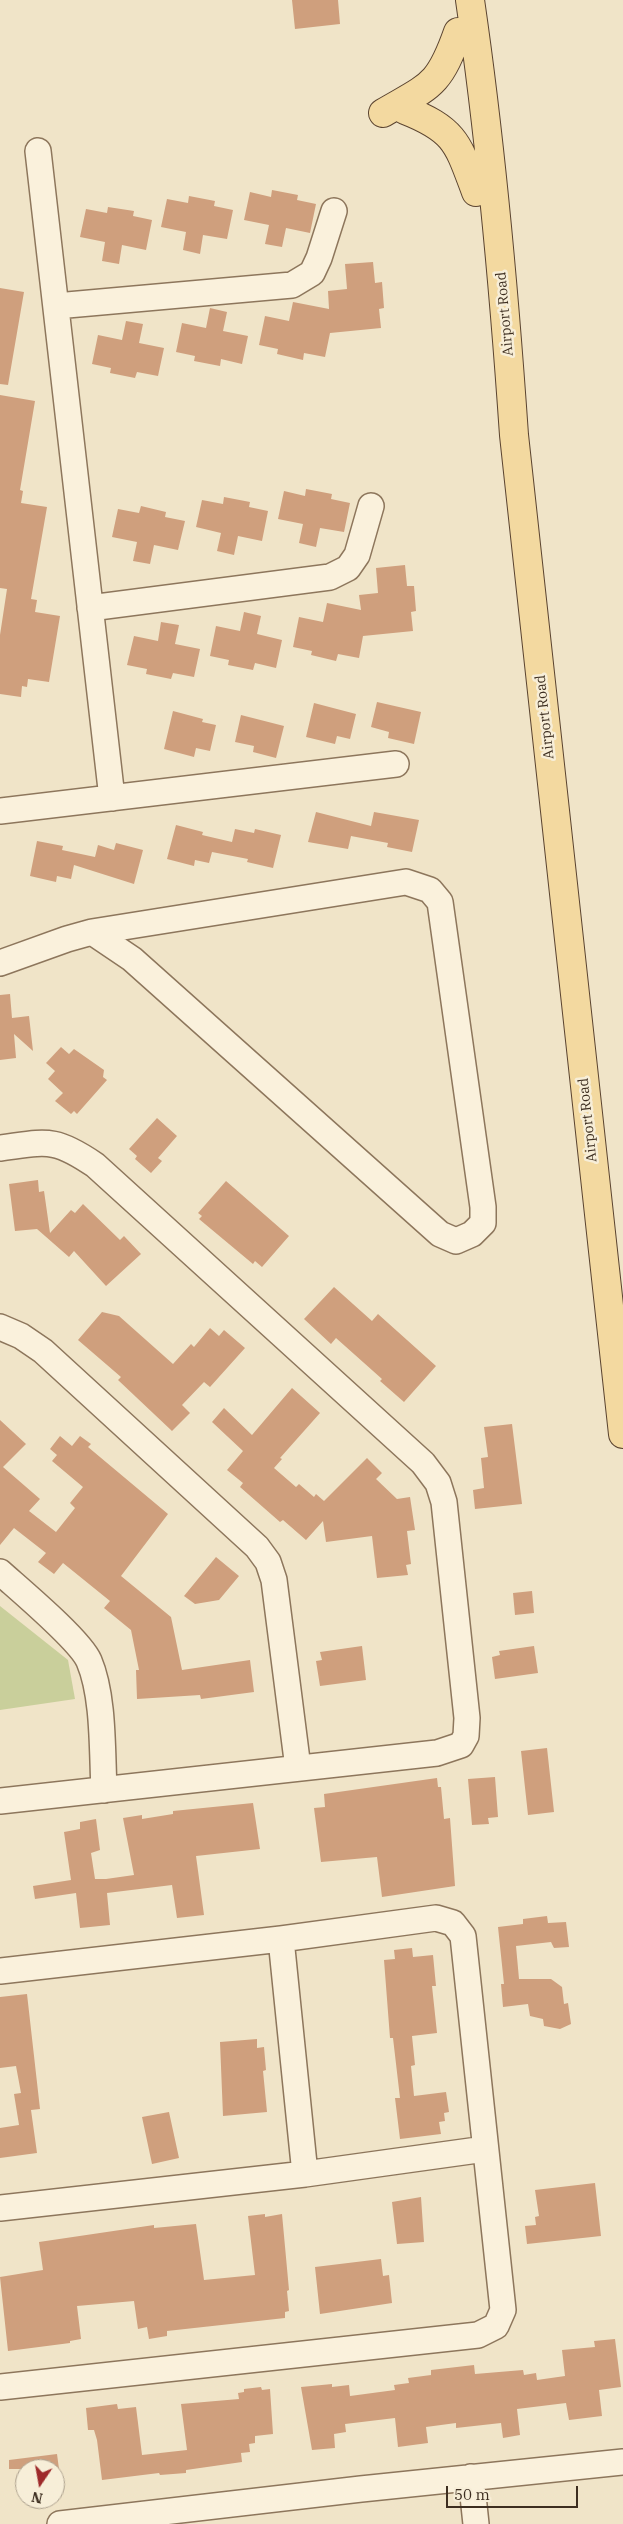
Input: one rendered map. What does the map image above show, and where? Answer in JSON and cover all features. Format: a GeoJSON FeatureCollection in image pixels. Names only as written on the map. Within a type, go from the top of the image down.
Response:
{"type":"FeatureCollection","features":[{"type":"Feature","properties":{"kind":"main road"},"geometry":{"type":"LineString","coordinates":[[454,0],[491,335],[514,435]]}},
{"type":"Feature","properties":{"kind":"main road","name":"Airport Road"},"geometry":{"type":"LineString","coordinates":[[470,0],[484,101],[507,333],[514,435],[623,1434]]}},
{"type":"Feature","properties":{"kind":"main road"},"geometry":{"type":"LineString","coordinates":[[458,32],[446,64],[438,78],[394,111],[433,123],[452,139],[459,147],[476,192]]}},
{"type":"Feature","properties":{"kind":"street"},"geometry":{"type":"LineString","coordinates":[[38,151],[112,798]]}},
{"type":"Feature","properties":{"kind":"street"},"geometry":{"type":"LineString","coordinates":[[56,306],[292,285],[312,273],[319,258],[334,211]]}},
{"type":"Feature","properties":{"kind":"street"},"geometry":{"type":"LineString","coordinates":[[90,608],[330,577],[348,568],[357,555],[371,506]]}},
{"type":"Feature","properties":{"kind":"street"},"geometry":{"type":"LineString","coordinates":[[0,811],[396,764]]}},
{"type":"Feature","properties":{"kind":"street"},"geometry":{"type":"LineString","coordinates":[[0,963],[92,932],[406,882],[430,890],[440,902],[483,1207],[483,1223],[472,1234],[456,1241],[440,1234],[132,959],[92,932]]}},
{"type":"Feature","properties":{"kind":"street"},"geometry":{"type":"LineString","coordinates":[[0,1148],[49,1142],[72,1149],[94,1165],[423,1463],[438,1484],[444,1502],[467,1718],[466,1736],[460,1745],[437,1753],[0,1801]]}},
{"type":"Feature","properties":{"kind":"street"},"geometry":{"type":"LineString","coordinates":[[0,1328],[21,1336],[43,1351],[256,1547],[268,1562],[274,1580],[298,1768]]}},
{"type":"Feature","properties":{"kind":"street"},"geometry":{"type":"LineString","coordinates":[[0,1572],[75,1643],[88,1660],[98,1706],[104,1790]]}},
{"type":"Feature","properties":{"kind":"street"},"geometry":{"type":"LineString","coordinates":[[0,1970],[281,1939],[436,1918],[453,1923],[463,1936],[503,2310],[496,2326],[478,2336],[0,2387]]}},
{"type":"Feature","properties":{"kind":"street"},"geometry":{"type":"LineString","coordinates":[[281,1939],[305,2174]]}},
{"type":"Feature","properties":{"kind":"street"},"geometry":{"type":"LineString","coordinates":[[0,2208],[305,2174],[485,2149]]}},
{"type":"Feature","properties":{"kind":"street"},"geometry":{"type":"LineString","coordinates":[[60,2524],[238,2514],[471,2478],[623,2462]]}},
{"type":"Feature","properties":{"kind":"street"},"geometry":{"type":"LineString","coordinates":[[471,2478],[476,2524]]}},
{"type":"Feature","properties":{"kind":"green space"},"geometry":{"type":"Polygon","coordinates":[[[0,1606],[68,1660],[75,1699],[0,1710],[0,1606]]]}},
{"type":"Feature","properties":{"kind":"building"},"geometry":{"type":"Polygon","coordinates":[[[292,0],[338,0],[340,24],[295,29],[292,0]]]}},
{"type":"Feature","properties":{"kind":"building"},"geometry":{"type":"Polygon","coordinates":[[[272,190],[298,195],[297,200],[316,204],[310,233],[286,228],[282,247],[265,244],[269,225],[244,220],[250,192],[271,197],[272,190]]]}},
{"type":"Feature","properties":{"kind":"building"},"geometry":{"type":"Polygon","coordinates":[[[189,196],[215,201],[214,206],[233,210],[227,239],[203,235],[200,254],[183,250],[186,232],[161,227],[167,199],[188,203],[189,196]]]}},
{"type":"Feature","properties":{"kind":"building"},"geometry":{"type":"Polygon","coordinates":[[[108,207],[134,211],[133,216],[152,220],[146,250],[122,245],[119,264],[102,261],[105,242],[80,237],[86,209],[107,213],[108,207]]]}},
{"type":"Feature","properties":{"kind":"building"},"geometry":{"type":"Polygon","coordinates":[[[373,262],[375,283],[382,282],[384,308],[379,309],[381,328],[330,333],[325,357],[304,353],[303,360],[277,354],[278,349],[259,345],[265,316],[289,321],[293,302],[329,309],[328,291],[347,289],[345,264],[373,262]]]}},
{"type":"Feature","properties":{"kind":"building"},"geometry":{"type":"Polygon","coordinates":[[[0,288],[24,292],[8,385],[0,384],[0,288]]]}},
{"type":"Feature","properties":{"kind":"building"},"geometry":{"type":"Polygon","coordinates":[[[210,308],[227,312],[223,331],[248,336],[242,364],[221,359],[220,366],[194,361],[195,356],[176,352],[182,323],[206,328],[210,308]]]}},
{"type":"Feature","properties":{"kind":"building"},"geometry":{"type":"Polygon","coordinates":[[[126,321],[143,324],[139,343],[164,348],[158,376],[137,372],[135,378],[110,373],[111,368],[92,364],[98,335],[122,340],[126,321]]]}},
{"type":"Feature","properties":{"kind":"building"},"geometry":{"type":"Polygon","coordinates":[[[0,395],[35,401],[20,490],[23,491],[21,503],[47,507],[31,599],[37,600],[35,612],[60,616],[49,682],[28,679],[27,687],[22,686],[21,697],[0,694],[0,635],[7,589],[0,588],[0,395]]]}},
{"type":"Feature","properties":{"kind":"building"},"geometry":{"type":"Polygon","coordinates":[[[306,489],[332,494],[331,499],[350,503],[344,532],[320,528],[316,547],[299,543],[303,524],[278,519],[284,491],[305,496],[306,489]]]}},
{"type":"Feature","properties":{"kind":"building"},"geometry":{"type":"Polygon","coordinates":[[[224,497],[250,502],[249,507],[268,511],[262,541],[238,536],[234,555],[217,551],[221,533],[196,527],[202,500],[223,504],[224,497]]]}},
{"type":"Feature","properties":{"kind":"building"},"geometry":{"type":"Polygon","coordinates":[[[141,506],[166,512],[165,517],[185,521],[178,550],[154,545],[150,564],[133,561],[137,542],[112,537],[118,509],[139,513],[141,506]]]}},
{"type":"Feature","properties":{"kind":"building"},"geometry":{"type":"Polygon","coordinates":[[[405,565],[407,586],[414,586],[416,611],[411,612],[413,631],[363,636],[359,658],[338,654],[336,661],[311,655],[312,651],[293,647],[299,617],[323,622],[327,603],[361,610],[359,595],[378,593],[376,568],[405,565]]]}},
{"type":"Feature","properties":{"kind":"building"},"geometry":{"type":"Polygon","coordinates":[[[244,612],[261,616],[257,634],[282,640],[276,668],[255,663],[253,670],[228,665],[229,660],[210,656],[216,626],[240,631],[244,612]]]}},
{"type":"Feature","properties":{"kind":"building"},"geometry":{"type":"Polygon","coordinates":[[[161,622],[179,625],[175,644],[200,649],[194,677],[173,673],[171,679],[146,674],[147,669],[127,665],[134,636],[158,641],[161,622]]]}},
{"type":"Feature","properties":{"kind":"building"},"geometry":{"type":"Polygon","coordinates":[[[377,702],[421,712],[414,744],[388,738],[389,732],[371,727],[377,702]]]}},
{"type":"Feature","properties":{"kind":"building"},"geometry":{"type":"Polygon","coordinates":[[[314,703],[356,714],[350,739],[337,736],[335,744],[306,737],[314,703]]]}},
{"type":"Feature","properties":{"kind":"building"},"geometry":{"type":"Polygon","coordinates":[[[173,711],[203,719],[202,722],[216,725],[210,751],[196,748],[194,757],[164,749],[173,711]]]}},
{"type":"Feature","properties":{"kind":"building"},"geometry":{"type":"Polygon","coordinates":[[[241,715],[284,726],[276,758],[253,752],[254,746],[235,742],[241,715]]]}},
{"type":"Feature","properties":{"kind":"building"},"geometry":{"type":"Polygon","coordinates":[[[316,812],[371,826],[374,812],[419,820],[412,852],[387,847],[388,843],[351,836],[348,849],[308,842],[316,812]]]}},
{"type":"Feature","properties":{"kind":"building"},"geometry":{"type":"Polygon","coordinates":[[[176,825],[203,832],[202,835],[232,842],[235,829],[254,833],[255,829],[281,835],[273,868],[247,862],[248,859],[212,852],[209,863],[195,860],[194,866],[167,859],[176,825]]]}},
{"type":"Feature","properties":{"kind":"building"},"geometry":{"type":"Polygon","coordinates":[[[37,841],[63,846],[62,850],[95,857],[98,845],[114,850],[116,843],[143,850],[134,884],[74,865],[71,879],[57,876],[56,882],[30,876],[37,841]]]}},
{"type":"Feature","properties":{"kind":"building"},"geometry":{"type":"Polygon","coordinates":[[[10,994],[12,1018],[29,1016],[33,1051],[14,1034],[16,1058],[0,1060],[0,995],[10,994]]]}},
{"type":"Feature","properties":{"kind":"building"},"geometry":{"type":"Polygon","coordinates":[[[61,1047],[69,1054],[74,1049],[104,1070],[103,1077],[107,1080],[77,1114],[74,1111],[71,1114],[55,1101],[63,1093],[48,1079],[55,1071],[46,1063],[61,1047]]]}},
{"type":"Feature","properties":{"kind":"building"},"geometry":{"type":"Polygon","coordinates":[[[157,1118],[177,1136],[158,1158],[162,1161],[151,1173],[135,1159],[137,1156],[129,1149],[157,1118]]]}},
{"type":"Feature","properties":{"kind":"building"},"geometry":{"type":"Polygon","coordinates":[[[38,1180],[39,1192],[44,1191],[50,1233],[71,1210],[75,1213],[83,1204],[120,1240],[124,1236],[141,1254],[106,1286],[74,1251],[69,1257],[37,1229],[15,1231],[9,1184],[38,1180]]]}},
{"type":"Feature","properties":{"kind":"building"},"geometry":{"type":"Polygon","coordinates":[[[226,1181],[289,1236],[262,1267],[255,1261],[253,1264],[199,1219],[202,1216],[198,1213],[226,1181]]]}},
{"type":"Feature","properties":{"kind":"building"},"geometry":{"type":"Polygon","coordinates":[[[334,1287],[372,1321],[378,1314],[436,1366],[404,1402],[380,1381],[382,1379],[336,1338],[331,1344],[304,1319],[334,1287]]]}},
{"type":"Feature","properties":{"kind":"building"},"geometry":{"type":"Polygon","coordinates":[[[102,1312],[119,1316],[173,1364],[191,1344],[194,1347],[210,1328],[219,1336],[224,1330],[245,1348],[210,1387],[204,1382],[182,1405],[190,1413],[172,1431],[118,1380],[121,1377],[78,1340],[102,1312]]]}},
{"type":"Feature","properties":{"kind":"building"},"geometry":{"type":"Polygon","coordinates":[[[292,1388],[320,1413],[280,1458],[282,1459],[274,1468],[296,1487],[299,1484],[314,1497],[316,1494],[324,1501],[367,1458],[382,1473],[376,1479],[397,1499],[410,1497],[415,1530],[407,1531],[411,1564],[406,1565],[408,1575],[377,1578],[372,1536],[326,1542],[323,1521],[306,1540],[283,1520],[280,1522],[240,1487],[243,1483],[227,1470],[243,1451],[212,1422],[224,1408],[252,1435],[292,1388]]]}},
{"type":"Feature","properties":{"kind":"building"},"geometry":{"type":"Polygon","coordinates":[[[0,1420],[26,1444],[3,1467],[40,1499],[29,1511],[56,1532],[75,1508],[70,1503],[83,1487],[52,1461],[57,1455],[50,1449],[60,1436],[72,1446],[80,1436],[91,1444],[88,1447],[168,1514],[121,1576],[171,1617],[182,1670],[250,1660],[254,1692],[201,1699],[200,1695],[137,1699],[136,1670],[139,1670],[131,1630],[104,1608],[110,1601],[63,1563],[54,1574],[38,1562],[46,1553],[14,1528],[0,1545],[0,1420]]]}},
{"type":"Feature","properties":{"kind":"building"},"geometry":{"type":"Polygon","coordinates":[[[512,1424],[522,1504],[475,1509],[473,1490],[484,1488],[481,1458],[488,1457],[484,1427],[512,1424]]]}},
{"type":"Feature","properties":{"kind":"building"},"geometry":{"type":"Polygon","coordinates":[[[216,1557],[239,1576],[219,1600],[195,1604],[184,1596],[216,1557]]]}},
{"type":"Feature","properties":{"kind":"building"},"geometry":{"type":"Polygon","coordinates":[[[532,1591],[534,1613],[515,1615],[513,1593],[532,1591]]]}},
{"type":"Feature","properties":{"kind":"building"},"geometry":{"type":"Polygon","coordinates":[[[362,1646],[366,1680],[320,1686],[316,1661],[322,1660],[320,1652],[362,1646]]]}},
{"type":"Feature","properties":{"kind":"building"},"geometry":{"type":"Polygon","coordinates":[[[534,1646],[538,1673],[495,1679],[492,1657],[500,1655],[499,1651],[534,1646]]]}},
{"type":"Feature","properties":{"kind":"building"},"geometry":{"type":"Polygon","coordinates":[[[547,1748],[554,1812],[528,1815],[521,1751],[547,1748]]]}},
{"type":"Feature","properties":{"kind":"building"},"geometry":{"type":"Polygon","coordinates":[[[495,1777],[498,1817],[488,1818],[489,1824],[472,1825],[468,1779],[495,1777]]]}},
{"type":"Feature","properties":{"kind":"building"},"geometry":{"type":"Polygon","coordinates":[[[437,1778],[438,1787],[441,1787],[444,1819],[450,1818],[455,1886],[382,1897],[377,1857],[321,1862],[314,1808],[325,1807],[324,1794],[437,1778]]]}},
{"type":"Feature","properties":{"kind":"building"},"geometry":{"type":"Polygon","coordinates":[[[253,1803],[260,1849],[196,1856],[204,1915],[177,1918],[172,1885],[107,1893],[110,1925],[80,1928],[76,1893],[35,1899],[33,1886],[71,1880],[64,1832],[80,1829],[80,1822],[96,1819],[100,1850],[91,1853],[95,1879],[106,1879],[134,1875],[123,1818],[142,1815],[142,1819],[173,1814],[173,1811],[253,1803]]]}},
{"type":"Feature","properties":{"kind":"building"},"geometry":{"type":"Polygon","coordinates":[[[547,1916],[548,1923],[566,1922],[569,1947],[554,1948],[551,1942],[516,1946],[519,1979],[551,1979],[562,1987],[564,2004],[568,2003],[571,2024],[560,2029],[544,2026],[543,2019],[530,2016],[528,2004],[503,2007],[501,1984],[504,1984],[498,1927],[523,1924],[523,1919],[547,1916]]]}},
{"type":"Feature","properties":{"kind":"building"},"geometry":{"type":"Polygon","coordinates":[[[412,1948],[413,1957],[433,1955],[436,1986],[432,1986],[437,2033],[412,2036],[415,2065],[411,2066],[414,2096],[446,2092],[449,2112],[444,2113],[445,2121],[439,2122],[441,2134],[400,2139],[395,2098],[400,2098],[393,2038],[390,2038],[384,1960],[395,1959],[394,1950],[412,1948]]]}},
{"type":"Feature","properties":{"kind":"building"},"geometry":{"type":"Polygon","coordinates":[[[27,1994],[40,2109],[31,2110],[37,2153],[0,2158],[0,2128],[19,2125],[14,2094],[21,2093],[16,2066],[0,2068],[0,1997],[27,1994]]]}},
{"type":"Feature","properties":{"kind":"building"},"geometry":{"type":"Polygon","coordinates":[[[257,2039],[257,2048],[264,2047],[266,2070],[263,2071],[267,2112],[223,2116],[220,2042],[257,2039]]]}},
{"type":"Feature","properties":{"kind":"building"},"geometry":{"type":"Polygon","coordinates":[[[169,2112],[179,2158],[152,2164],[142,2117],[169,2112]]]}},
{"type":"Feature","properties":{"kind":"building"},"geometry":{"type":"Polygon","coordinates":[[[595,2183],[601,2236],[527,2244],[525,2226],[536,2225],[535,2217],[539,2216],[535,2190],[595,2183]]]}},
{"type":"Feature","properties":{"kind":"building"},"geometry":{"type":"Polygon","coordinates":[[[421,2197],[424,2242],[397,2244],[392,2202],[421,2197]]]}},
{"type":"Feature","properties":{"kind":"building"},"geometry":{"type":"Polygon","coordinates":[[[265,2214],[265,2217],[282,2214],[289,2290],[287,2291],[289,2311],[285,2312],[285,2318],[167,2331],[167,2336],[149,2339],[147,2327],[138,2329],[134,2301],[77,2306],[81,2339],[70,2341],[70,2343],[8,2351],[0,2277],[43,2270],[39,2242],[154,2225],[154,2228],[196,2224],[204,2280],[255,2275],[248,2216],[265,2214]]]}},
{"type":"Feature","properties":{"kind":"building"},"geometry":{"type":"Polygon","coordinates":[[[381,2259],[383,2276],[389,2275],[392,2303],[320,2314],[315,2267],[381,2259]]]}},
{"type":"Feature","properties":{"kind":"building"},"geometry":{"type":"Polygon","coordinates":[[[615,2339],[621,2387],[599,2390],[602,2416],[569,2420],[566,2403],[517,2409],[520,2435],[503,2438],[501,2423],[456,2428],[456,2423],[426,2427],[428,2443],[398,2447],[395,2418],[345,2424],[346,2432],[334,2434],[335,2448],[312,2450],[301,2387],[332,2384],[332,2387],[349,2385],[350,2396],[395,2390],[394,2385],[409,2383],[408,2378],[431,2375],[431,2370],[474,2365],[475,2374],[523,2370],[524,2375],[536,2373],[537,2380],[565,2376],[562,2350],[595,2347],[594,2341],[615,2339]]]}},
{"type":"Feature","properties":{"kind":"building"},"geometry":{"type":"Polygon","coordinates":[[[261,2387],[262,2390],[270,2389],[273,2434],[255,2436],[255,2443],[249,2444],[250,2452],[241,2453],[242,2462],[186,2470],[186,2473],[160,2475],[159,2473],[102,2480],[97,2440],[94,2430],[88,2430],[86,2408],[117,2404],[118,2409],[136,2407],[142,2455],[187,2450],[181,2404],[239,2399],[238,2393],[244,2392],[244,2389],[261,2387]]]}},
{"type":"Feature","properties":{"kind":"building"},"geometry":{"type":"Polygon","coordinates":[[[57,2454],[58,2459],[17,2459],[57,2454]]]}},
{"type":"Feature","properties":{"kind":"building"},"geometry":{"type":"Polygon","coordinates":[[[15,2459],[15,2469],[9,2469],[9,2460],[15,2459]]]}}]}
